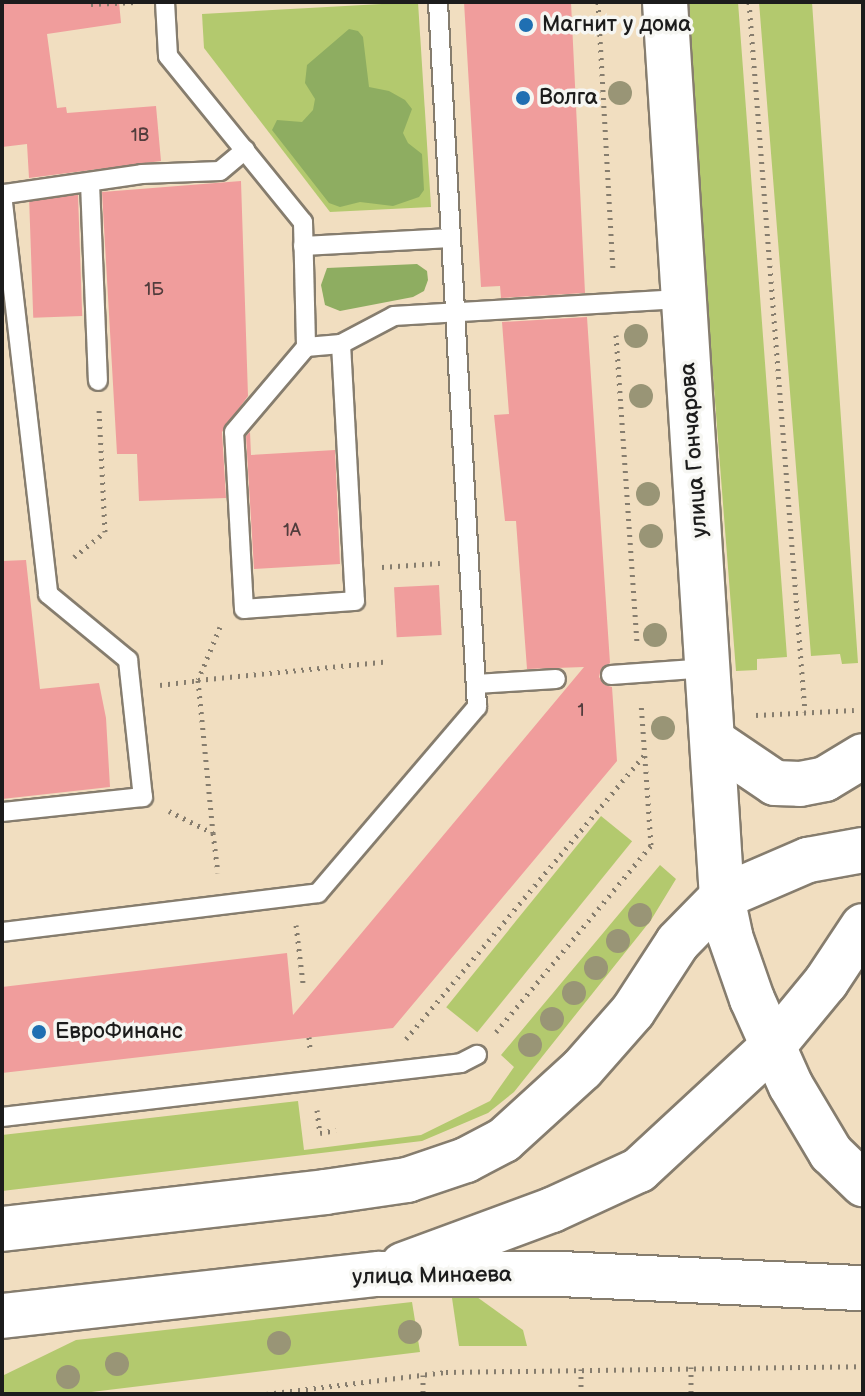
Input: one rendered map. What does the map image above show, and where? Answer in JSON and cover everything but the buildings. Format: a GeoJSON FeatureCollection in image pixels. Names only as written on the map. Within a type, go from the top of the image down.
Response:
{"type":"FeatureCollection","features":[{"type":"Feature","properties":{"kind":"main road","name":"улица Гончарова"},"geometry":{"type":"LineString","coordinates":[[665,2],[722,897],[730,936],[748,986],[791,1086],[831,1153],[863,1184]]}},
{"type":"Feature","properties":{"kind":"main road"},"geometry":{"type":"LineString","coordinates":[[713,741],[775,783],[800,784],[825,779],[863,756]]}},
{"type":"Feature","properties":{"kind":"main road"},"geometry":{"type":"LineString","coordinates":[[2,1229],[325,1192],[436,1172],[504,1140],[582,1069],[633,1011],[678,942],[722,897],[808,860],[863,850]]}},
{"type":"Feature","properties":{"kind":"main road"},"geometry":{"type":"LineString","coordinates":[[379,1274],[552,1210],[639,1170],[774,1045],[826,982],[863,926]]}},
{"type":"Feature","properties":{"kind":"main road","name":"улица Минаева"},"geometry":{"type":"LineString","coordinates":[[2,1316],[379,1274],[561,1274],[863,1288]]}},
{"type":"Feature","properties":{"kind":"lane"},"geometry":{"type":"LineString","coordinates":[[165,2],[168,56],[303,222],[306,347],[234,432],[244,609],[355,601],[341,344]]}},
{"type":"Feature","properties":{"kind":"lane"},"geometry":{"type":"LineString","coordinates":[[2,932],[318,893],[477,707],[438,2]]}},
{"type":"Feature","properties":{"kind":"lane"},"geometry":{"type":"LineString","coordinates":[[2,812],[143,797],[128,660],[48,594],[3,194],[142,174],[220,171],[245,150]]}},
{"type":"Feature","properties":{"kind":"lane"},"geometry":{"type":"LineString","coordinates":[[90,183],[98,381]]}},
{"type":"Feature","properties":{"kind":"lane"},"geometry":{"type":"LineString","coordinates":[[303,246],[451,238]]}},
{"type":"Feature","properties":{"kind":"lane"},"geometry":{"type":"LineString","coordinates":[[306,347],[341,344],[394,316],[684,299]]}},
{"type":"Feature","properties":{"kind":"lane"},"geometry":{"type":"LineString","coordinates":[[611,675],[708,668]]}},
{"type":"Feature","properties":{"kind":"lane"},"geometry":{"type":"LineString","coordinates":[[476,684],[556,679]]}},
{"type":"Feature","properties":{"kind":"lane"},"geometry":{"type":"LineString","coordinates":[[2,1117],[461,1063],[477,1055]]}},
{"type":"Feature","properties":{"kind":"path"},"geometry":{"type":"LineString","coordinates":[[91,4],[141,2]]}},
{"type":"Feature","properties":{"kind":"path"},"geometry":{"type":"LineString","coordinates":[[477,1055],[651,845],[614,303],[598,2]]}},
{"type":"Feature","properties":{"kind":"path"},"geometry":{"type":"LineString","coordinates":[[749,2],[805,712]]}},
{"type":"Feature","properties":{"kind":"path"},"geometry":{"type":"LineString","coordinates":[[98,381],[105,532]]}},
{"type":"Feature","properties":{"kind":"path"},"geometry":{"type":"LineString","coordinates":[[380,567],[469,561]]}},
{"type":"Feature","properties":{"kind":"path"},"geometry":{"type":"LineString","coordinates":[[131,688],[383,662]]}},
{"type":"Feature","properties":{"kind":"path"},"geometry":{"type":"LineString","coordinates":[[198,680],[223,905]]}},
{"type":"Feature","properties":{"kind":"path"},"geometry":{"type":"LineString","coordinates":[[752,715],[863,710]]}},
{"type":"Feature","properties":{"kind":"path"},"geometry":{"type":"LineString","coordinates":[[377,1073],[645,755]]}},
{"type":"Feature","properties":{"kind":"path"},"geometry":{"type":"LineString","coordinates":[[143,797],[213,833]]}},
{"type":"Feature","properties":{"kind":"path"},"geometry":{"type":"LineString","coordinates":[[292,896],[303,983]]}},
{"type":"Feature","properties":{"kind":"path"},"geometry":{"type":"LineString","coordinates":[[266,1394],[446,1372],[863,1366]]}},
{"type":"Feature","properties":{"kind":"path"},"geometry":{"type":"LineString","coordinates":[[691,1367],[691,1394]]}},
{"type":"Feature","properties":{"kind":"path"},"geometry":{"type":"LineString","coordinates":[[581,1369],[581,1394]]}},
{"type":"Feature","properties":{"kind":"path"},"geometry":{"type":"LineString","coordinates":[[423,1375],[423,1394]]}},
{"type":"Feature","properties":{"kind":"green space"},"geometry":{"type":"Polygon","coordinates":[[[418,2],[431,207],[330,212],[204,48],[202,14],[418,2]]]}},
{"type":"Feature","properties":{"kind":"green space"},"geometry":{"type":"Polygon","coordinates":[[[684,2],[738,2],[787,657],[757,659],[757,670],[736,671],[684,2]]]}},
{"type":"Feature","properties":{"kind":"green space"},"geometry":{"type":"Polygon","coordinates":[[[759,2],[812,2],[858,663],[842,664],[840,654],[811,656],[759,2]]]}},
{"type":"Feature","properties":{"kind":"green space"},"geometry":{"type":"Polygon","coordinates":[[[349,29],[358,31],[363,37],[369,87],[389,91],[405,100],[412,109],[403,133],[408,143],[422,154],[424,190],[419,197],[393,206],[360,202],[340,207],[329,203],[272,130],[277,120],[302,122],[313,110],[315,99],[305,83],[307,65],[349,29]]]}},
{"type":"Feature","properties":{"kind":"green space"},"geometry":{"type":"Polygon","coordinates":[[[417,264],[427,271],[428,280],[424,291],[413,297],[340,311],[325,305],[321,285],[327,268],[417,264]]]}},
{"type":"Feature","properties":{"kind":"green space"},"geometry":{"type":"Polygon","coordinates":[[[601,816],[632,841],[477,1032],[446,1007],[601,816]]]}},
{"type":"Feature","properties":{"kind":"green space"},"geometry":{"type":"Polygon","coordinates":[[[660,865],[676,879],[651,920],[514,1092],[488,1113],[422,1141],[2,1191],[2,1135],[298,1101],[304,1150],[421,1135],[490,1101],[514,1067],[501,1055],[660,865]]]}},
{"type":"Feature","properties":{"kind":"green space"},"geometry":{"type":"Polygon","coordinates":[[[477,1297],[523,1330],[527,1346],[459,1346],[452,1298],[477,1297]]]}},
{"type":"Feature","properties":{"kind":"green space"},"geometry":{"type":"Polygon","coordinates":[[[412,1302],[420,1352],[75,1394],[2,1394],[2,1376],[76,1340],[412,1302]]]}},
{"type":"Feature","properties":{"kind":"place","name":"Магнит у дома"},"geometry":{"type":"Point","coordinates":[526,25]}},
{"type":"Feature","properties":{"kind":"place","name":"Волга"},"geometry":{"type":"Point","coordinates":[523,98]}},
{"type":"Feature","properties":{"kind":"place","name":"ЕвроФинанс"},"geometry":{"type":"Point","coordinates":[39,1032]}}]}
